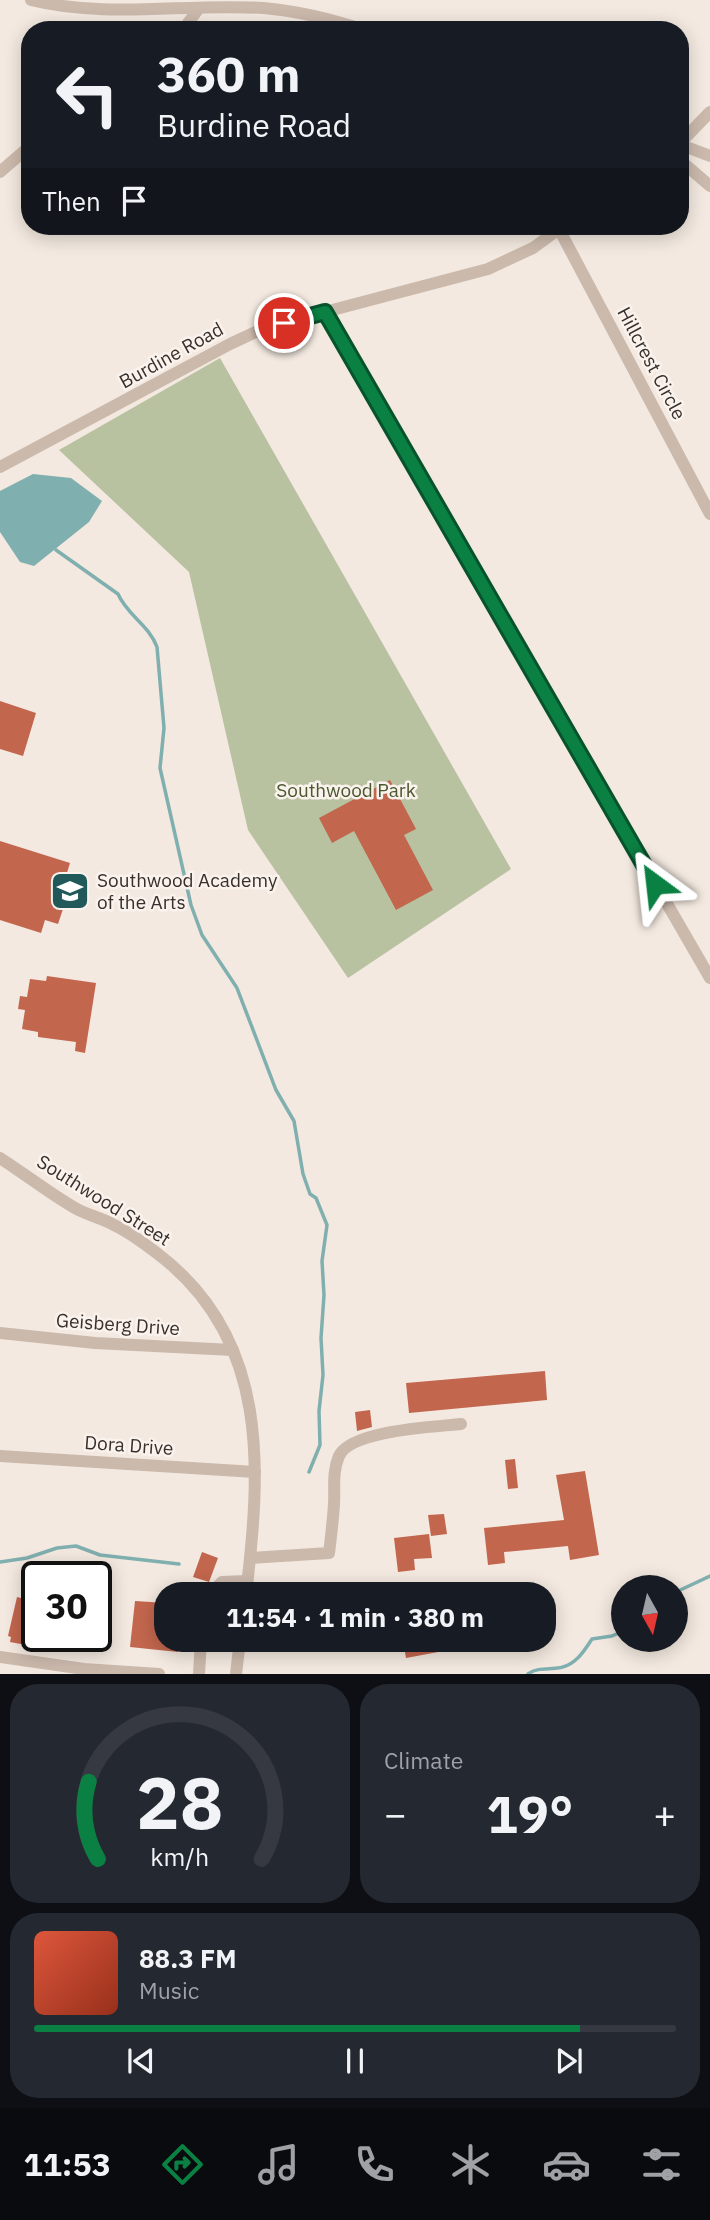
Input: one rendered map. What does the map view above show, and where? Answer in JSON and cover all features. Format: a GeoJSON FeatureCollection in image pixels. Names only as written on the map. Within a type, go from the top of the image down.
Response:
{"type":"FeatureCollection","features":[{"type":"Feature","properties":{"kind":"street"},"geometry":{"type":"LineString","coordinates":[[31,0],[67,7],[124,10],[261,8],[296,12],[330,21]]}},
{"type":"Feature","properties":{"kind":"street"},"geometry":{"type":"LineString","coordinates":[[190,21],[199,8]]}},
{"type":"Feature","properties":{"kind":"street"},"geometry":{"type":"LineString","coordinates":[[689,135],[710,112]]}},
{"type":"Feature","properties":{"kind":"street"},"geometry":{"type":"LineString","coordinates":[[689,147],[710,156]]}},
{"type":"Feature","properties":{"kind":"street"},"geometry":{"type":"LineString","coordinates":[[0,172],[21,154]]}},
{"type":"Feature","properties":{"kind":"street"},"geometry":{"type":"LineString","coordinates":[[689,168],[710,186]]}},
{"type":"Feature","properties":{"kind":"street","name":"Burdine Road"},"geometry":{"type":"LineString","coordinates":[[0,467],[264,328],[488,270],[517,257],[549,235]]}},
{"type":"Feature","properties":{"kind":"street","name":"Hillcrest Circle"},"geometry":{"type":"LineString","coordinates":[[565,235],[710,514]]}},
{"type":"Feature","properties":{"kind":"street"},"geometry":{"type":"LineString","coordinates":[[325,312],[710,978]]}},
{"type":"Feature","properties":{"kind":"street","name":"Southwood Street"},"geometry":{"type":"LineString","coordinates":[[0,1158],[76,1209],[115,1225],[158,1254],[191,1282],[219,1319],[248,1390],[256,1447],[247,1582]]}},
{"type":"Feature","properties":{"kind":"street","name":"Geisberg Drive"},"geometry":{"type":"LineString","coordinates":[[0,1333],[95,1343],[233,1350]]}},
{"type":"Feature","properties":{"kind":"street"},"geometry":{"type":"LineString","coordinates":[[250,1558],[329,1553],[334,1472],[340,1453],[355,1442],[386,1432],[461,1424]]}},
{"type":"Feature","properties":{"kind":"street","name":"Dora Drive"},"geometry":{"type":"LineString","coordinates":[[0,1456],[255,1472]]}},
{"type":"Feature","properties":{"kind":"street"},"geometry":{"type":"LineString","coordinates":[[199,1674],[200,1652]]}},
{"type":"Feature","properties":{"kind":"street"},"geometry":{"type":"LineString","coordinates":[[236,1674],[239,1652]]}},
{"type":"Feature","properties":{"kind":"street"},"geometry":{"type":"LineString","coordinates":[[0,1657],[84,1669],[159,1674]]}},
{"type":"Feature","properties":{"kind":"green space","name":"Southwood Park"},"geometry":{"type":"Polygon","coordinates":[[[220,358],[511,869],[348,978],[248,830],[189,572],[59,450],[220,358]]]}},
{"type":"Feature","properties":{"kind":"water"},"geometry":{"type":"Polygon","coordinates":[[[33,474],[71,478],[102,501],[89,522],[34,566],[20,562],[0,532],[0,491],[33,474]]]}},
{"type":"Feature","properties":{"kind":"building"},"geometry":{"type":"Polygon","coordinates":[[[0,701],[36,713],[23,756],[0,749],[0,701]]]}},
{"type":"Feature","properties":{"kind":"building"},"geometry":{"type":"Polygon","coordinates":[[[390,780],[416,829],[404,835],[433,890],[396,910],[354,831],[332,843],[319,818],[390,780]]]}},
{"type":"Feature","properties":{"kind":"building"},"geometry":{"type":"Polygon","coordinates":[[[0,841],[70,863],[63,886],[70,888],[58,924],[45,920],[41,933],[0,920],[0,841]]]}},
{"type":"Feature","properties":{"kind":"building"},"geometry":{"type":"Polygon","coordinates":[[[47,976],[96,983],[85,1053],[75,1051],[76,1042],[38,1037],[38,1032],[22,1029],[25,1010],[18,1009],[20,996],[27,997],[30,979],[46,981],[47,976]]]}},
{"type":"Feature","properties":{"kind":"building"},"geometry":{"type":"Polygon","coordinates":[[[545,1371],[547,1400],[409,1413],[406,1383],[545,1371]]]}},
{"type":"Feature","properties":{"kind":"building"},"geometry":{"type":"Polygon","coordinates":[[[370,1410],[372,1427],[357,1431],[355,1412],[370,1410]]]}},
{"type":"Feature","properties":{"kind":"building"},"geometry":{"type":"Polygon","coordinates":[[[515,1459],[518,1488],[508,1489],[505,1460],[515,1459]]]}},
{"type":"Feature","properties":{"kind":"building"},"geometry":{"type":"Polygon","coordinates":[[[585,1471],[599,1555],[570,1560],[568,1546],[504,1552],[505,1563],[488,1565],[484,1528],[564,1520],[556,1475],[585,1471]]]}},
{"type":"Feature","properties":{"kind":"building"},"geometry":{"type":"Polygon","coordinates":[[[444,1514],[447,1534],[431,1536],[428,1515],[444,1514]]]}},
{"type":"Feature","properties":{"kind":"building"},"geometry":{"type":"Polygon","coordinates":[[[429,1534],[432,1558],[414,1559],[415,1570],[398,1572],[394,1538],[429,1534]]]}},
{"type":"Feature","properties":{"kind":"building"},"geometry":{"type":"Polygon","coordinates":[[[202,1552],[218,1558],[209,1582],[193,1577],[202,1552]]]}},
{"type":"Feature","properties":{"kind":"building"},"geometry":{"type":"Polygon","coordinates":[[[17,1597],[21,1598],[21,1644],[10,1642],[11,1637],[8,1636],[17,1597]]]}},
{"type":"Feature","properties":{"kind":"building"},"geometry":{"type":"Polygon","coordinates":[[[135,1601],[154,1602],[154,1650],[130,1647],[135,1601]]]}},
{"type":"Feature","properties":{"kind":"building"},"geometry":{"type":"Polygon","coordinates":[[[405,1652],[438,1652],[406,1658],[405,1652]]]}},
{"type":"Feature","properties":{"kind":"waterway"},"geometry":{"type":"LineString","coordinates":[[56,550],[118,594],[149,632],[157,647],[164,728],[160,768],[191,905],[202,935],[237,988],[276,1090],[294,1121],[303,1174],[310,1194],[316,1198],[327,1225],[322,1261],[324,1295],[320,1445],[309,1472]]}},
{"type":"Feature","properties":{"kind":"waterway"},"geometry":{"type":"LineString","coordinates":[[0,1562],[76,1546],[100,1555],[179,1564]]}},
{"type":"Feature","properties":{"kind":"waterway"},"geometry":{"type":"LineString","coordinates":[[688,1586],[710,1576]]}},
{"type":"Feature","properties":{"kind":"waterway"},"geometry":{"type":"LineString","coordinates":[[528,1674],[568,1665],[579,1657],[592,1639],[611,1636]]}},
{"type":"Feature","properties":{"kind":"place","name":"Southwood Academy of the Arts"},"geometry":{"type":"Point","coordinates":[70,891]}},
{"type":"Feature","properties":{"kind":"route"},"geometry":{"type":"LineString","coordinates":[[284,323],[325,312],[655,884]]}}]}
